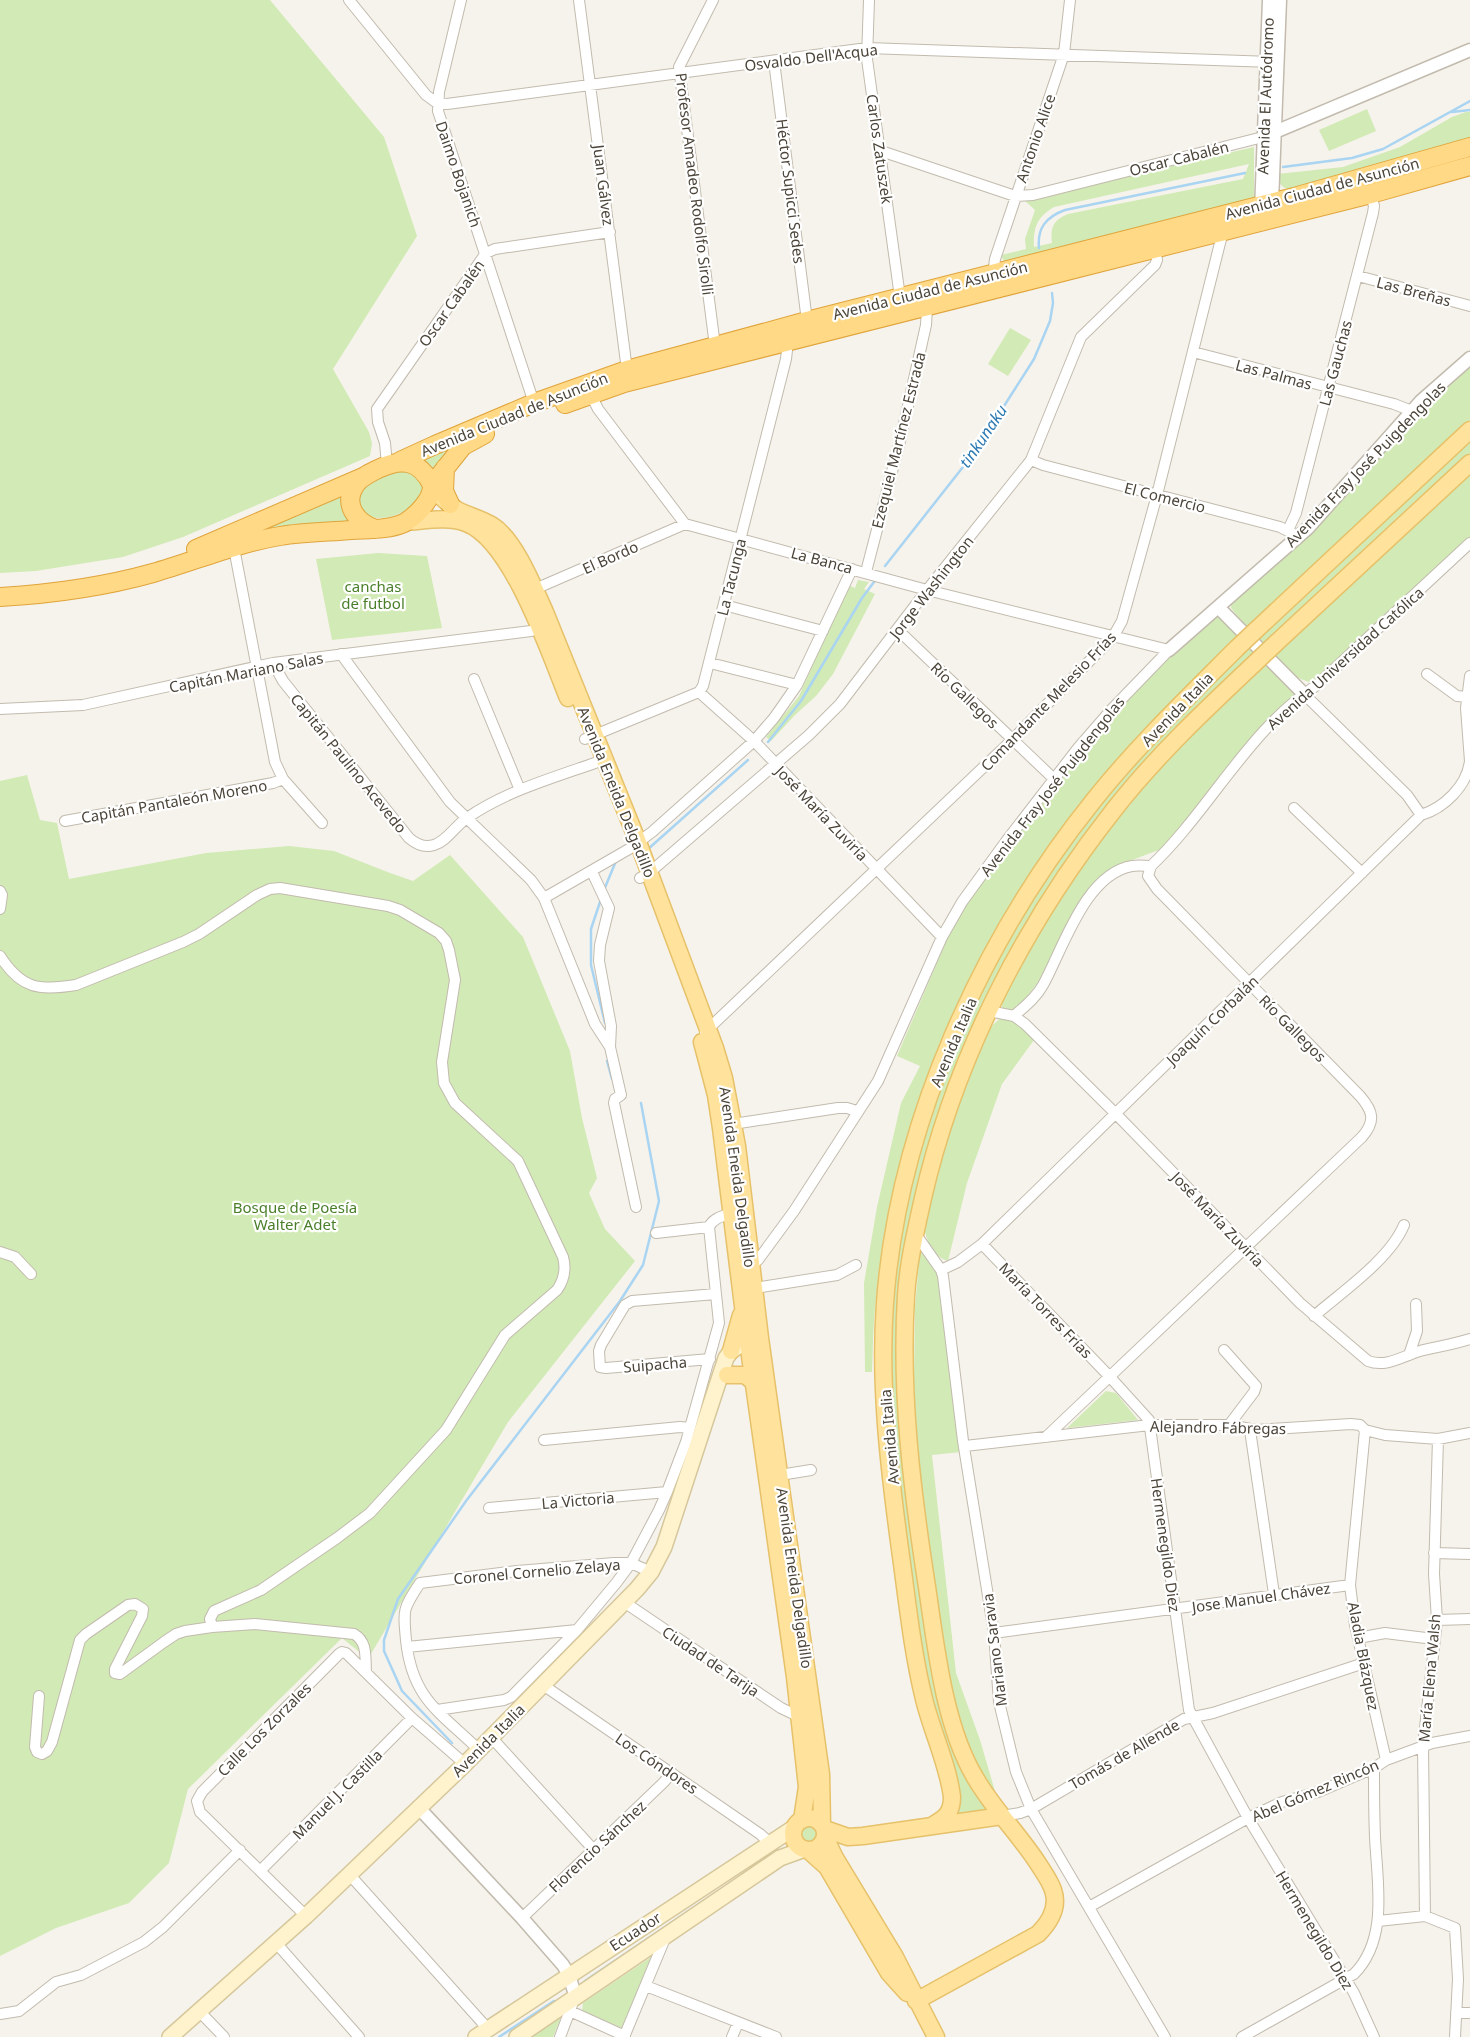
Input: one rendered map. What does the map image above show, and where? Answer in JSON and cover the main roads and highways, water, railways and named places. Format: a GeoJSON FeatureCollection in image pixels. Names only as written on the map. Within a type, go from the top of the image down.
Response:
{"type":"FeatureCollection","features":[{"type":"Feature","properties":{"kind":"highway","name":"Avenida Ciudad de Asunción"},"geometry":{"type":"LineString","coordinates":[[432,487],[463,446],[479,436],[624,384],[1223,231],[1267,212],[1470,147]]}},
{"type":"Feature","properties":{"kind":"highway","name":"Avenida Ciudad de Asunción"},"geometry":{"type":"LineString","coordinates":[[394,463],[534,403],[627,370],[900,297],[1267,212],[1371,194],[1470,166]]}},
{"type":"Feature","properties":{"kind":"highway"},"geometry":{"type":"LineString","coordinates":[[0,586],[28,585],[84,578],[136,567],[193,550],[394,463],[412,464],[419,468],[432,487],[424,506],[405,522],[392,526],[280,536],[150,574],[42,594],[0,597]]}},
{"type":"Feature","properties":{"kind":"highway"},"geometry":{"type":"LineString","coordinates":[[445,468],[444,491],[450,504]]}},
{"type":"Feature","properties":{"kind":"highway"},"geometry":{"type":"LineString","coordinates":[[366,475],[356,483],[352,492],[351,506],[357,519],[364,525],[375,529]]}},
{"type":"Feature","properties":{"kind":"main road","name":"Avenida Italia"},"geometry":{"type":"LineString","coordinates":[[933,1825],[947,1816],[950,1811],[952,1797],[924,1696],[914,1644],[895,1510],[885,1404],[885,1307],[896,1219],[911,1160],[937,1076],[967,1007],[1008,925],[1043,868],[1113,777],[1165,720],[1237,648],[1470,430]]}},
{"type":"Feature","properties":{"kind":"main road","name":"Avenida Italia"},"geometry":{"type":"LineString","coordinates":[[916,2001],[1038,1934],[1048,1925],[1054,1914],[1055,1904],[1054,1890],[1050,1882],[1034,1857],[975,1777],[957,1736],[939,1662],[910,1455],[905,1365],[906,1298],[915,1233],[927,1182],[957,1084],[989,1011],[1019,953],[1050,900],[1087,844],[1114,809],[1195,720],[1470,464]]}},
{"type":"Feature","properties":{"kind":"main road","name":"Avenida Eneida Delgadillo"},"geometry":{"type":"LineString","coordinates":[[432,487],[456,509],[484,521],[500,532],[511,546],[535,590],[545,627],[645,875],[704,1033],[724,1078],[733,1124],[751,1266],[746,1295]]}},
{"type":"Feature","properties":{"kind":"main road","name":"Avenida Eneida Delgadillo"},"geometry":{"type":"LineString","coordinates":[[405,522],[453,520],[465,523],[483,534],[502,556],[545,627]]}},
{"type":"Feature","properties":{"kind":"main road","name":"Avenida Eneida Delgadillo"},"geometry":{"type":"LineString","coordinates":[[590,737],[595,762],[633,846]]}},
{"type":"Feature","properties":{"kind":"main road","name":"Avenida Eneida Delgadillo"},"geometry":{"type":"LineString","coordinates":[[704,1033],[716,1095],[732,1213],[746,1295],[780,1475],[821,1774],[824,1830],[836,1858],[895,1958],[936,2037]]}},
{"type":"Feature","properties":{"kind":"main road"},"geometry":{"type":"LineString","coordinates":[[731,1351],[746,1295]]}},
{"type":"Feature","properties":{"kind":"main road","name":"Avenida Italia"},"geometry":{"type":"LineString","coordinates":[[723,1379],[736,1362],[755,1344]]}},
{"type":"Feature","properties":{"kind":"main road","name":"Avenida Eneida Delgadillo"},"geometry":{"type":"LineString","coordinates":[[755,1344],[755,1383],[800,1717],[807,1787],[798,1823]]}},
{"type":"Feature","properties":{"kind":"main road"},"geometry":{"type":"LineString","coordinates":[[731,1351],[755,1344]]}},
{"type":"Feature","properties":{"kind":"main road","name":"Avenida Italia"},"geometry":{"type":"LineString","coordinates":[[170,2037],[276,1944],[465,1764],[651,1572],[664,1547],[723,1379],[726,1358],[731,1351]]}},
{"type":"Feature","properties":{"kind":"main road"},"geometry":{"type":"LineString","coordinates":[[723,1379],[745,1375],[755,1383]]}},
{"type":"Feature","properties":{"kind":"main road"},"geometry":{"type":"LineString","coordinates":[[824,1830],[819,1847],[807,1850],[797,1845],[793,1836],[798,1823],[815,1819],[824,1830],[848,1837],[1002,1816]]}},
{"type":"Feature","properties":{"kind":"main road","name":"Ecuador"},"geometry":{"type":"LineString","coordinates":[[482,2033],[798,1823]]}},
{"type":"Feature","properties":{"kind":"main road","name":"Avenida Eneida Delgadillo"},"geometry":{"type":"LineString","coordinates":[[807,1850],[827,1867],[889,1973],[916,2001]]}},
{"type":"Feature","properties":{"kind":"main road","name":"Ecuador"},"geometry":{"type":"LineString","coordinates":[[517,2037],[573,2005],[666,1936],[780,1858],[807,1850]]}},
{"type":"Feature","properties":{"kind":"waterway"},"geometry":{"type":"LineString","coordinates":[[1283,167],[1352,158],[1383,149],[1470,101]]}},
{"type":"Feature","properties":{"kind":"waterway"},"geometry":{"type":"LineString","coordinates":[[1452,112],[1470,110]]}},
{"type":"Feature","properties":{"kind":"waterway"},"geometry":{"type":"LineString","coordinates":[[1039,248],[1041,229],[1044,224],[1053,216],[1065,210],[1245,173]]}},
{"type":"Feature","properties":{"kind":"waterway","name":"tinkunaku"},"geometry":{"type":"LineString","coordinates":[[885,566],[974,453],[1034,359],[1050,321],[1053,303],[1052,293]]}},
{"type":"Feature","properties":{"kind":"waterway","name":"tinkunaku"},"geometry":{"type":"LineString","coordinates":[[768,742],[801,701],[862,598],[874,582]]}},
{"type":"Feature","properties":{"kind":"waterway"},"geometry":{"type":"LineString","coordinates":[[647,850],[748,760]]}},
{"type":"Feature","properties":{"kind":"waterway"},"geometry":{"type":"LineString","coordinates":[[604,890],[616,861]]}},
{"type":"Feature","properties":{"kind":"waterway"},"geometry":{"type":"LineString","coordinates":[[601,899],[591,929],[591,965],[605,1023]]}},
{"type":"Feature","properties":{"kind":"waterway"},"geometry":{"type":"LineString","coordinates":[[607,1061],[612,1079]]}},
{"type":"Feature","properties":{"kind":"waterway"},"geometry":{"type":"LineString","coordinates":[[452,1743],[402,1691],[384,1651],[384,1640],[398,1599],[466,1501],[620,1301],[643,1265],[659,1201],[641,1103]]}},
{"type":"Feature","properties":{"kind":"waterway"},"geometry":{"type":"LineString","coordinates":[[585,1981],[705,1900]]}},
{"type":"Feature","properties":{"kind":"waterway"},"geometry":{"type":"LineString","coordinates":[[499,2037],[554,2001]]}},
{"type":"Feature","properties":{"kind":"park label","name":"canchas de futbol"},"geometry":{"type":"Point","coordinates":[373,594]}},
{"type":"Feature","properties":{"kind":"park label","name":"Bosque de Poesía Walter Adet"},"geometry":{"type":"Point","coordinates":[295,1216]}}]}
